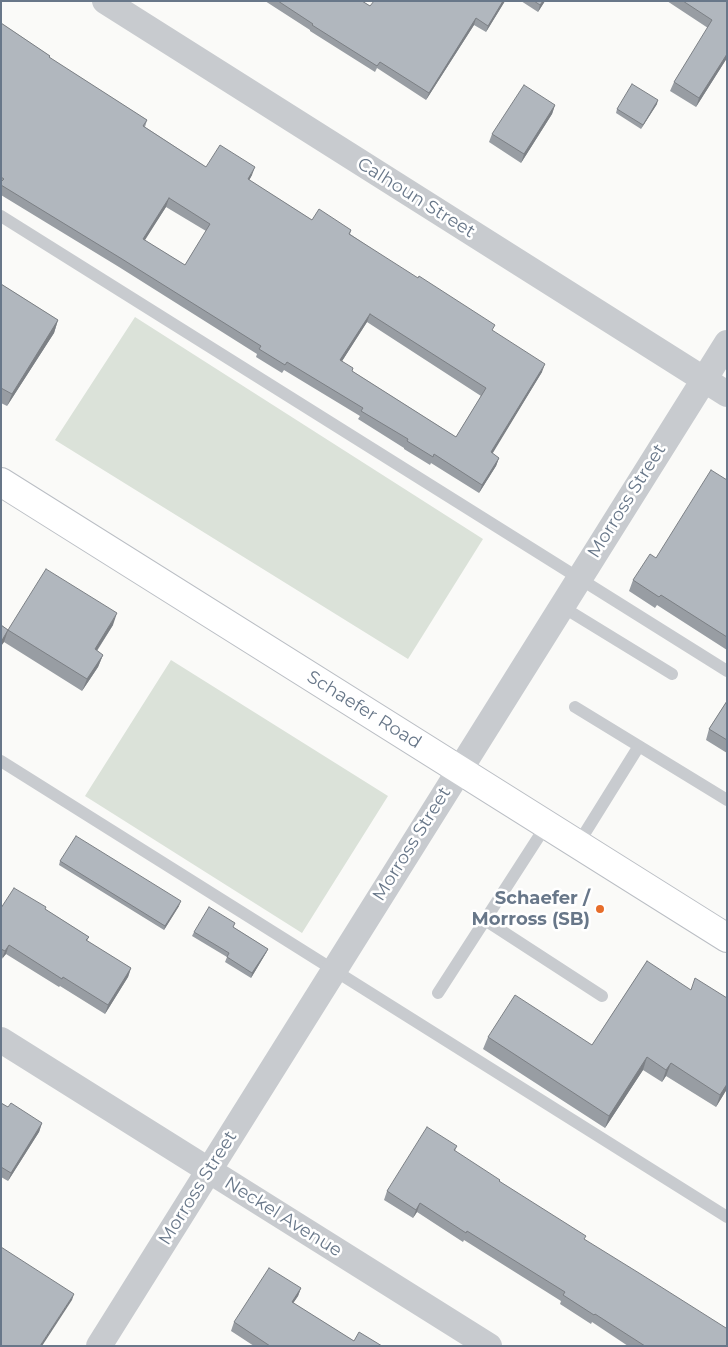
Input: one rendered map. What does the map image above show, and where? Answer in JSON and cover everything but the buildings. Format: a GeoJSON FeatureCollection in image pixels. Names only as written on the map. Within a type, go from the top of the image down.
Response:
{"type":"FeatureCollection","features":[{"type":"Feature","properties":{"kind":"main road","name":"Schaefer Road"},"geometry":{"type":"LineString","coordinates":[[1,482],[727,938]]}},
{"type":"Feature","properties":{"kind":"street","name":"Calhoun Street"},"geometry":{"type":"LineString","coordinates":[[105,1],[727,394]]}},
{"type":"Feature","properties":{"kind":"street","name":"Morross Street"},"geometry":{"type":"LineString","coordinates":[[99,1346],[727,343]]}},
{"type":"Feature","properties":{"kind":"street","name":"Neckel Avenue"},"geometry":{"type":"LineString","coordinates":[[1,1040],[489,1346]]}},
{"type":"Feature","properties":{"kind":"lane"},"geometry":{"type":"LineString","coordinates":[[1,216],[727,671]]}},
{"type":"Feature","properties":{"kind":"lane"},"geometry":{"type":"LineString","coordinates":[[561,606],[672,674]]}},
{"type":"Feature","properties":{"kind":"lane"},"geometry":{"type":"LineString","coordinates":[[575,707],[727,800]]}},
{"type":"Feature","properties":{"kind":"lane"},"geometry":{"type":"LineString","coordinates":[[578,844],[639,746]]}},
{"type":"Feature","properties":{"kind":"lane"},"geometry":{"type":"LineString","coordinates":[[1,761],[727,1217]]}},
{"type":"Feature","properties":{"kind":"lane"},"geometry":{"type":"LineString","coordinates":[[438,993],[547,824]]}},
{"type":"Feature","properties":{"kind":"lane"},"geometry":{"type":"LineString","coordinates":[[485,920],[602,996]]}},
{"type":"Feature","properties":{"kind":"shaded area"},"geometry":{"type":"Polygon","coordinates":[[[135,317],[483,539],[408,659],[55,440],[135,317]]]}},
{"type":"Feature","properties":{"kind":"shaded area"},"geometry":{"type":"Polygon","coordinates":[[[171,660],[388,796],[302,933],[85,796],[171,660]]]}},
{"type":"Feature","properties":{"kind":"place","name":"Schaefer / Morross (SB)"},"geometry":{"type":"Point","coordinates":[600,909]}}]}
